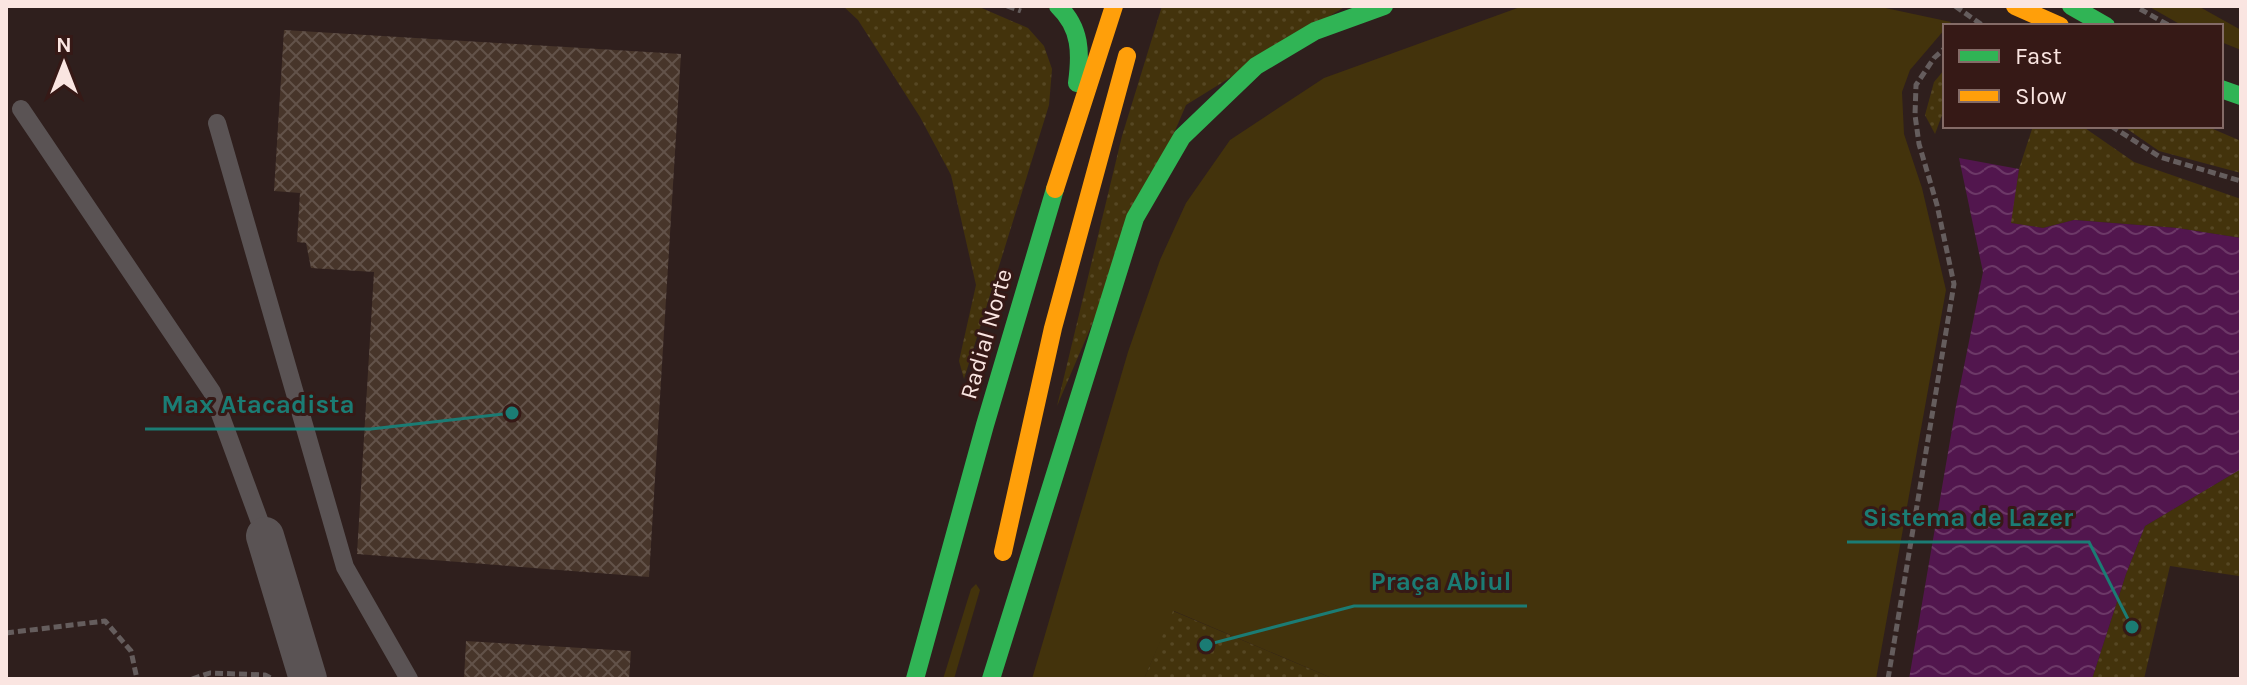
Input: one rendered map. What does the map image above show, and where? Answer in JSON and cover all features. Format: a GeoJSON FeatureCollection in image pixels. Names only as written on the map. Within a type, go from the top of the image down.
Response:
{"type":"FeatureCollection","features":[{"type":"Feature","properties":{"kind":"main road"},"geometry":{"type":"LineString","coordinates":[[1058,6],[1073,22],[1081,56],[1067,145]]}},
{"type":"Feature","properties":{"kind":"main road","name":"Radial Norte"},"geometry":{"type":"LineString","coordinates":[[915,679],[1067,145],[1114,6]]}},
{"type":"Feature","properties":{"kind":"main road"},"geometry":{"type":"LineString","coordinates":[[991,679],[1135,218],[1182,137],[1256,66],[1315,31],[1384,6]]}},
{"type":"Feature","properties":{"kind":"main road"},"geometry":{"type":"LineString","coordinates":[[2015,6],[2056,24]]}},
{"type":"Feature","properties":{"kind":"main road"},"geometry":{"type":"LineString","coordinates":[[2071,6],[2102,24]]}},
{"type":"Feature","properties":{"kind":"main road"},"geometry":{"type":"LineString","coordinates":[[998,572],[1053,328],[1133,35]]}},
{"type":"Feature","properties":{"kind":"main road"},"geometry":{"type":"LineString","coordinates":[[974,679],[981,648]]}},
{"type":"Feature","properties":{"kind":"street"},"geometry":{"type":"LineString","coordinates":[[265,536],[308,679]]}},
{"type":"Feature","properties":{"kind":"lane"},"geometry":{"type":"LineString","coordinates":[[21,109],[212,392],[265,536]]}},
{"type":"Feature","properties":{"kind":"lane"},"geometry":{"type":"LineString","coordinates":[[217,123],[345,567],[409,679]]}},
{"type":"Feature","properties":{"kind":"path"},"geometry":{"type":"LineString","coordinates":[[1955,6],[1980,24]]}},
{"type":"Feature","properties":{"kind":"path"},"geometry":{"type":"LineString","coordinates":[[2135,6],[2166,24]]}},
{"type":"Feature","properties":{"kind":"path"},"geometry":{"type":"LineString","coordinates":[[1888,679],[1954,284],[1937,205],[1919,144],[1915,115],[1916,85],[1943,50]]}},
{"type":"Feature","properties":{"kind":"path"},"geometry":{"type":"LineString","coordinates":[[2114,128],[2160,157],[2241,181]]}},
{"type":"Feature","properties":{"kind":"path"},"geometry":{"type":"LineString","coordinates":[[6,633],[105,621],[131,651],[137,679]]}},
{"type":"Feature","properties":{"kind":"path"},"geometry":{"type":"LineString","coordinates":[[192,679],[210,673],[265,675],[272,679]]}},
{"type":"Feature","properties":{"kind":"shaded area"},"geometry":{"type":"Polygon","coordinates":[[[843,6],[977,6],[1028,28],[1044,46],[1052,69],[1049,105],[964,379],[959,361],[976,285],[951,175],[920,117],[858,20],[843,6]]]}},
{"type":"Feature","properties":{"kind":"shaded area"},"geometry":{"type":"Polygon","coordinates":[[[1162,6],[1346,6],[1186,105],[1057,406],[1122,136],[1162,6]]]}},
{"type":"Feature","properties":{"kind":"shaded area"},"geometry":{"type":"Polygon","coordinates":[[[1523,6],[1876,6],[1951,22],[1943,24],[1943,31],[1910,70],[1902,92],[1904,134],[1922,188],[1946,290],[1876,679],[1334,679],[1174,611],[1144,679],[1032,679],[1128,352],[1160,260],[1186,203],[1230,140],[1324,78],[1523,6]]]}},
{"type":"Feature","properties":{"kind":"shaded area"},"geometry":{"type":"Polygon","coordinates":[[[2148,6],[2198,6],[2241,30],[2241,50],[2223,43],[2223,24],[2180,24],[2148,6]]]}},
{"type":"Feature","properties":{"kind":"shaded area"},"geometry":{"type":"Polygon","coordinates":[[[1943,71],[1943,112],[1935,134],[1925,115],[1934,82],[1943,71]]]}},
{"type":"Feature","properties":{"kind":"shaded area"},"geometry":{"type":"Polygon","coordinates":[[[2032,128],[2085,128],[2134,162],[2241,199],[2241,238],[2177,228],[2074,220],[2043,228],[2010,223],[2019,169],[2032,128]]]}},
{"type":"Feature","properties":{"kind":"shaded area"},"geometry":{"type":"Polygon","coordinates":[[[2126,128],[2211,128],[2241,141],[2241,173],[2159,151],[2126,128]]]}},
{"type":"Feature","properties":{"kind":"shaded area"},"geometry":{"type":"Polygon","coordinates":[[[2241,469],[2239,576],[2170,566],[2144,679],[2092,679],[2145,526],[2241,469]]]}},
{"type":"Feature","properties":{"kind":"shaded area"},"geometry":{"type":"Polygon","coordinates":[[[976,584],[980,590],[954,679],[943,679],[971,589],[976,584]]]}},
{"type":"Feature","properties":{"kind":"shaded area"},"geometry":{"type":"Polygon","coordinates":[[[1173,611],[1334,679],[1144,679],[1173,611]]]}},
{"type":"Feature","properties":{"kind":"water"},"geometry":{"type":"Polygon","coordinates":[[[1959,158],[2019,169],[2011,223],[2043,228],[2074,220],[2177,228],[2241,238],[2241,469],[2145,526],[2092,679],[1909,679],[1956,406],[1983,272],[1959,158]]]}},
{"type":"Feature","properties":{"kind":"building"},"geometry":{"type":"Polygon","coordinates":[[[284,30],[681,54],[649,577],[357,554],[374,272],[311,268],[306,243],[297,242],[300,193],[274,191],[284,30]]]}},
{"type":"Feature","properties":{"kind":"building"},"geometry":{"type":"Polygon","coordinates":[[[466,641],[631,651],[629,679],[464,679],[466,641]]]}},
{"type":"Feature","properties":{"kind":"traffic: fast"},"geometry":{"type":"LineString","coordinates":[[1058,6],[1066,14],[1078,42],[1077,83]]}},
{"type":"Feature","properties":{"kind":"traffic: fast"},"geometry":{"type":"LineString","coordinates":[[991,679],[1135,218],[1182,137],[1256,66],[1315,31],[1384,6]]}},
{"type":"Feature","properties":{"kind":"traffic: fast"},"geometry":{"type":"LineString","coordinates":[[2071,6],[2102,24]]}},
{"type":"Feature","properties":{"kind":"traffic: fast"},"geometry":{"type":"LineString","coordinates":[[2223,90],[2241,96]]}},
{"type":"Feature","properties":{"kind":"traffic: fast"},"geometry":{"type":"LineString","coordinates":[[915,679],[985,425],[1055,189]]}},
{"type":"Feature","properties":{"kind":"traffic: slow"},"geometry":{"type":"LineString","coordinates":[[1055,189],[1114,6]]}},
{"type":"Feature","properties":{"kind":"traffic: slow"},"geometry":{"type":"LineString","coordinates":[[2015,6],[2056,24]]}},
{"type":"Feature","properties":{"kind":"traffic: slow"},"geometry":{"type":"LineString","coordinates":[[1003,552],[1053,328],[1127,56]]}},
{"type":"Feature","properties":{"kind":"place","name":"Max Atacadista"},"geometry":{"type":"Point","coordinates":[512,413]}},
{"type":"Feature","properties":{"kind":"place","name":"Sistema de Lazer"},"geometry":{"type":"Point","coordinates":[2132,627]}},
{"type":"Feature","properties":{"kind":"place","name":"Praça Abiul"},"geometry":{"type":"Point","coordinates":[1206,645]}}]}
